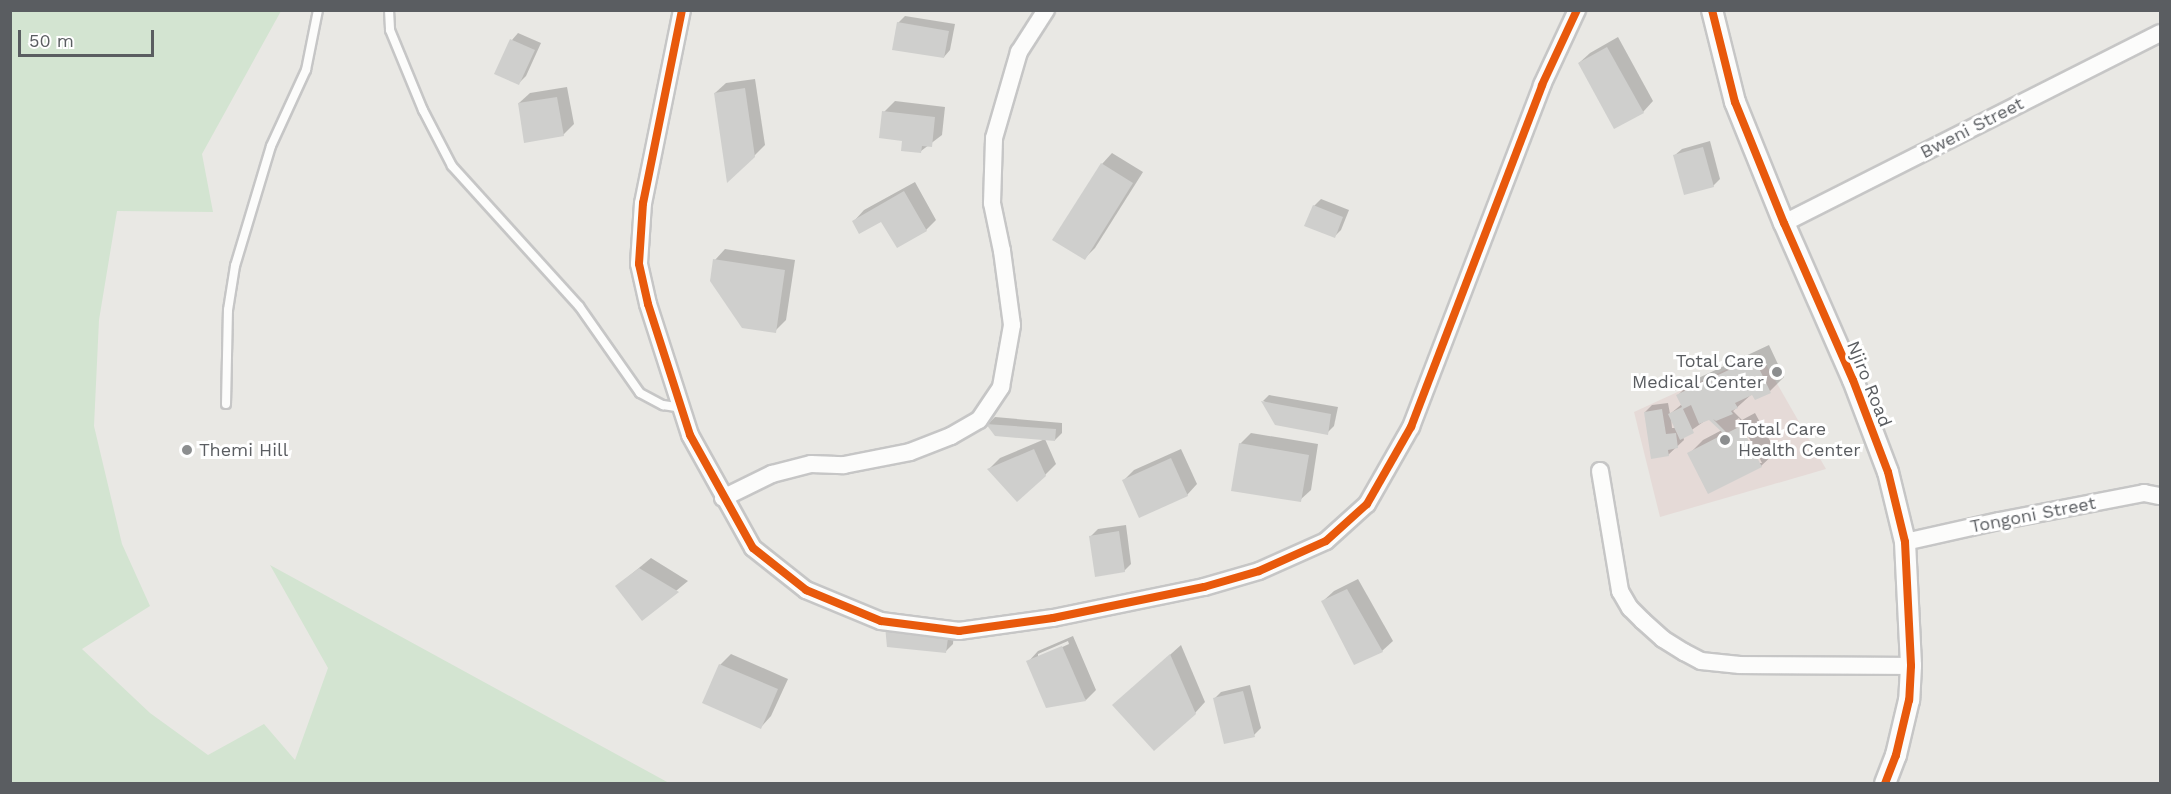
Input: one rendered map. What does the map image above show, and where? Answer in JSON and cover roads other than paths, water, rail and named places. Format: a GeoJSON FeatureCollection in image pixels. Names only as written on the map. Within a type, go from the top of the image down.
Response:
{"type":"FeatureCollection","features":[{"type":"Feature","properties":{"kind":"street"},"geometry":{"type":"LineString","coordinates":[[682,10],[643,203],[639,264],[648,304],[690,435],[723,498],[753,548],[806,590],[881,621],[959,631],[1053,618],[1204,587],[1259,571],[1326,541],[1367,504],[1411,427],[1542,85],[1577,10]]}},
{"type":"Feature","properties":{"kind":"street"},"geometry":{"type":"LineString","coordinates":[[723,498],[772,474],[811,464],[844,465],[910,452],[951,436],[979,420],[1001,387],[1012,325],[1002,250],[992,203],[994,138],[1019,52],[1046,10]]}},
{"type":"Feature","properties":{"kind":"street","name":"Njiro Road"},"geometry":{"type":"LineString","coordinates":[[1712,10],[1735,102],[1784,223],[1861,400],[1888,472],[1905,542],[1911,666],[1910,700],[1896,754],[1885,783]]}},
{"type":"Feature","properties":{"kind":"street","name":"Bweni Street"},"geometry":{"type":"LineString","coordinates":[[1784,223],[2160,33]]}},
{"type":"Feature","properties":{"kind":"street"},"geometry":{"type":"LineString","coordinates":[[1600,471],[1620,591],[1630,608],[1643,621],[1663,639],[1683,652],[1701,661],[1740,665],[1911,666]]}},
{"type":"Feature","properties":{"kind":"street","name":"Tongoni Street"},"geometry":{"type":"LineString","coordinates":[[1905,542],[1999,520],[2144,493],[2160,496]]}},
{"type":"Feature","properties":{"kind":"lane"},"geometry":{"type":"LineString","coordinates":[[226,404],[228,310],[235,266],[271,146],[306,70],[318,10]]}},
{"type":"Feature","properties":{"kind":"lane"},"geometry":{"type":"LineString","coordinates":[[389,10],[390,30],[423,111],[452,166],[579,306],[640,393],[663,405],[681,408]]}},
{"type":"Feature","properties":{"kind":"place","name":"Total Care Medical Center"},"geometry":{"type":"Point","coordinates":[1777,372]}},
{"type":"Feature","properties":{"kind":"place","name":"Total Care Health Center"},"geometry":{"type":"Point","coordinates":[1725,440]}},
{"type":"Feature","properties":{"kind":"place","name":"Themi Hill"},"geometry":{"type":"Point","coordinates":[187,450]}}]}
